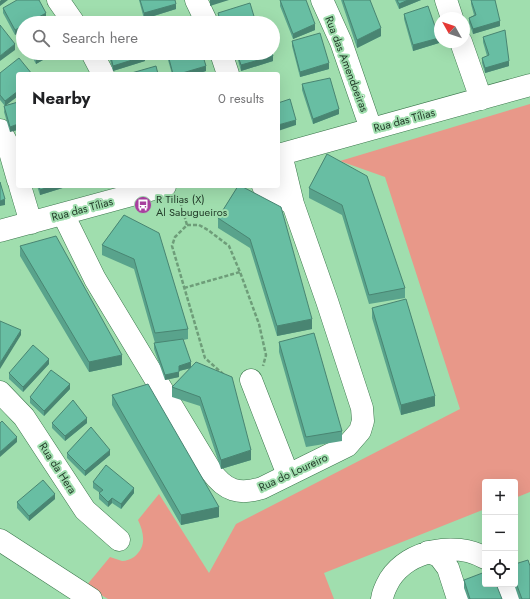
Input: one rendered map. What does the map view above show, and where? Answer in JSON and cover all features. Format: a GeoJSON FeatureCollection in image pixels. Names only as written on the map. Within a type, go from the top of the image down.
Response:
{"type":"FeatureCollection","features":[{"type":"Feature","properties":{"kind":"street"},"geometry":{"type":"LineString","coordinates":[[58,0],[69,16]]}},
{"type":"Feature","properties":{"kind":"street"},"geometry":{"type":"LineString","coordinates":[[196,0],[204,16]]}},
{"type":"Feature","properties":{"kind":"street","name":"Rua das Amendoeiras"},"geometry":{"type":"LineString","coordinates":[[322,0],[341,42],[371,129]]}},
{"type":"Feature","properties":{"kind":"street"},"geometry":{"type":"LineString","coordinates":[[446,0],[450,12]]}},
{"type":"Feature","properties":{"kind":"street"},"geometry":{"type":"LineString","coordinates":[[463,48],[480,99]]}},
{"type":"Feature","properties":{"kind":"street"},"geometry":{"type":"LineString","coordinates":[[96,60],[102,72]]}},
{"type":"Feature","properties":{"kind":"street"},"geometry":{"type":"LineString","coordinates":[[223,60],[227,72]]}},
{"type":"Feature","properties":{"kind":"street","name":"Rua das Tílias"},"geometry":{"type":"LineString","coordinates":[[280,154],[530,85]]}},
{"type":"Feature","properties":{"kind":"street"},"geometry":{"type":"LineString","coordinates":[[0,130],[8,145],[16,173]]}},
{"type":"Feature","properties":{"kind":"street","name":"Rua do Loureiro"},"geometry":{"type":"LineString","coordinates":[[63,214],[95,279],[218,481],[226,487],[248,492],[262,488],[348,446],[360,431],[363,421],[362,408],[294,204],[280,154]]}},
{"type":"Feature","properties":{"kind":"street"},"geometry":{"type":"LineString","coordinates":[[21,188],[31,223]]}},
{"type":"Feature","properties":{"kind":"street"},"geometry":{"type":"LineString","coordinates":[[266,188],[294,204]]}},
{"type":"Feature","properties":{"kind":"street","name":"Rua das Tílias"},"geometry":{"type":"LineString","coordinates":[[0,231],[63,214],[140,189],[171,190]]}},
{"type":"Feature","properties":{"kind":"street"},"geometry":{"type":"LineString","coordinates":[[251,380],[288,475]]}},
{"type":"Feature","properties":{"kind":"street","name":"Rua da Hera"},"geometry":{"type":"LineString","coordinates":[[0,392],[24,416],[85,510],[119,540]]}},
{"type":"Feature","properties":{"kind":"street"},"geometry":{"type":"LineString","coordinates":[[0,540],[91,599]]}},
{"type":"Feature","properties":{"kind":"street"},"geometry":{"type":"LineString","coordinates":[[382,599],[382,592],[394,574],[406,562],[428,552],[448,549],[476,553],[482,556]]}},
{"type":"Feature","properties":{"kind":"street"},"geometry":{"type":"LineString","coordinates":[[428,552],[439,556],[448,568],[458,599]]}},
{"type":"Feature","properties":{"kind":"street"},"geometry":{"type":"LineString","coordinates":[[508,587],[511,599]]}},
{"type":"Feature","properties":{"kind":"path"},"geometry":{"type":"LineString","coordinates":[[171,190],[187,225]]}},
{"type":"Feature","properties":{"kind":"path"},"geometry":{"type":"LineString","coordinates":[[187,225],[199,225],[229,246],[240,272],[259,324],[266,356],[262,366],[251,380],[235,379],[222,373],[205,358],[172,246],[175,237],[187,225]]}},
{"type":"Feature","properties":{"kind":"path"},"geometry":{"type":"LineString","coordinates":[[184,288],[240,272]]}},
{"type":"Feature","properties":{"kind":"shaded area"},"geometry":{"type":"Polygon","coordinates":[[[530,104],[530,492],[518,497],[518,479],[482,479],[482,510],[324,573],[334,599],[108,599],[86,586],[110,557],[124,561],[133,558],[138,553],[143,544],[143,535],[138,520],[159,494],[209,573],[236,524],[460,409],[385,177],[340,161],[530,104]]]}},
{"type":"Feature","properties":{"kind":"building"},"geometry":{"type":"Polygon","coordinates":[[[17,0],[39,0],[46,13],[41,16],[16,16],[15,30],[3,8],[17,0]]]}},
{"type":"Feature","properties":{"kind":"building"},"geometry":{"type":"Polygon","coordinates":[[[140,0],[175,0],[176,4],[144,13],[140,0]]]}},
{"type":"Feature","properties":{"kind":"building"},"geometry":{"type":"Polygon","coordinates":[[[280,0],[306,0],[315,24],[293,34],[280,0]]]}},
{"type":"Feature","properties":{"kind":"building"},"geometry":{"type":"Polygon","coordinates":[[[343,0],[370,0],[381,28],[357,40],[343,0]]]}},
{"type":"Feature","properties":{"kind":"building"},"geometry":{"type":"Polygon","coordinates":[[[397,0],[408,0],[399,4],[397,0]]]}},
{"type":"Feature","properties":{"kind":"building"},"geometry":{"type":"Polygon","coordinates":[[[471,0],[495,0],[500,21],[473,29],[470,18],[476,15],[471,0]]]}},
{"type":"Feature","properties":{"kind":"building"},"geometry":{"type":"Polygon","coordinates":[[[250,3],[254,16],[219,16],[218,13],[250,3]]]}},
{"type":"Feature","properties":{"kind":"building"},"geometry":{"type":"Polygon","coordinates":[[[428,6],[434,23],[434,39],[413,45],[404,14],[428,6]]]}},
{"type":"Feature","properties":{"kind":"building"},"geometry":{"type":"Polygon","coordinates":[[[0,25],[15,44],[0,56],[0,25]]]}},
{"type":"Feature","properties":{"kind":"building"},"geometry":{"type":"Polygon","coordinates":[[[505,30],[509,61],[485,68],[482,58],[489,55],[483,37],[505,30]]]}},
{"type":"Feature","properties":{"kind":"building"},"geometry":{"type":"Polygon","coordinates":[[[320,33],[329,63],[300,72],[292,41],[320,33]]]}},
{"type":"Feature","properties":{"kind":"building"},"geometry":{"type":"Polygon","coordinates":[[[16,60],[21,60],[30,72],[16,72],[16,93],[5,101],[0,95],[0,73],[16,60]]]}},
{"type":"Feature","properties":{"kind":"building"},"geometry":{"type":"Polygon","coordinates":[[[112,60],[132,60],[113,66],[112,60]]]}},
{"type":"Feature","properties":{"kind":"building"},"geometry":{"type":"Polygon","coordinates":[[[169,60],[204,60],[206,66],[186,72],[172,72],[169,60]]]}},
{"type":"Feature","properties":{"kind":"building"},"geometry":{"type":"Polygon","coordinates":[[[239,60],[259,60],[241,65],[239,60]]]}},
{"type":"Feature","properties":{"kind":"building"},"geometry":{"type":"Polygon","coordinates":[[[156,66],[158,72],[135,72],[156,66]]]}},
{"type":"Feature","properties":{"kind":"building"},"geometry":{"type":"Polygon","coordinates":[[[330,78],[339,109],[313,119],[302,84],[330,78]]]}},
{"type":"Feature","properties":{"kind":"building"},"geometry":{"type":"Polygon","coordinates":[[[290,99],[296,120],[280,124],[280,102],[290,99]]]}},
{"type":"Feature","properties":{"kind":"building"},"geometry":{"type":"Polygon","coordinates":[[[16,103],[16,125],[10,127],[4,106],[16,103]]]}},
{"type":"Feature","properties":{"kind":"building"},"geometry":{"type":"Polygon","coordinates":[[[327,154],[367,176],[405,288],[369,295],[342,205],[309,188],[327,154]]]}},
{"type":"Feature","properties":{"kind":"building"},"geometry":{"type":"Polygon","coordinates":[[[0,182],[5,199],[0,201],[0,182]]]}},
{"type":"Feature","properties":{"kind":"building"},"geometry":{"type":"Polygon","coordinates":[[[237,188],[245,188],[281,207],[312,319],[277,326],[250,239],[218,218],[237,188]]]}},
{"type":"Feature","properties":{"kind":"building"},"geometry":{"type":"Polygon","coordinates":[[[124,215],[159,233],[188,329],[155,333],[134,259],[102,245],[124,215]]]}},
{"type":"Feature","properties":{"kind":"building"},"geometry":{"type":"Polygon","coordinates":[[[56,236],[122,355],[89,362],[20,246],[56,236]]]}},
{"type":"Feature","properties":{"kind":"building"},"geometry":{"type":"Polygon","coordinates":[[[406,299],[435,396],[401,405],[372,308],[406,299]]]}},
{"type":"Feature","properties":{"kind":"building"},"geometry":{"type":"Polygon","coordinates":[[[0,321],[21,330],[0,363],[0,321]]]}},
{"type":"Feature","properties":{"kind":"building"},"geometry":{"type":"Polygon","coordinates":[[[314,333],[342,431],[306,437],[279,342],[314,333]]]}},
{"type":"Feature","properties":{"kind":"building"},"geometry":{"type":"Polygon","coordinates":[[[183,339],[191,362],[179,366],[179,372],[165,375],[154,343],[183,339]]]}},
{"type":"Feature","properties":{"kind":"building"},"geometry":{"type":"Polygon","coordinates":[[[33,345],[49,359],[23,387],[9,373],[33,345]]]}},
{"type":"Feature","properties":{"kind":"building"},"geometry":{"type":"Polygon","coordinates":[[[196,362],[232,377],[251,450],[221,460],[200,397],[172,387],[196,362]]]}},
{"type":"Feature","properties":{"kind":"building"},"geometry":{"type":"Polygon","coordinates":[[[51,370],[70,384],[44,411],[30,397],[51,370]]]}},
{"type":"Feature","properties":{"kind":"building"},"geometry":{"type":"Polygon","coordinates":[[[148,384],[219,507],[181,515],[112,395],[148,384]]]}},
{"type":"Feature","properties":{"kind":"building"},"geometry":{"type":"Polygon","coordinates":[[[73,400],[87,418],[65,436],[52,423],[73,400]]]}},
{"type":"Feature","properties":{"kind":"building"},"geometry":{"type":"Polygon","coordinates":[[[2,421],[17,437],[0,452],[0,423],[2,421]]]}},
{"type":"Feature","properties":{"kind":"building"},"geometry":{"type":"Polygon","coordinates":[[[91,427],[110,450],[85,471],[67,453],[91,427]]]}},
{"type":"Feature","properties":{"kind":"building"},"geometry":{"type":"Polygon","coordinates":[[[106,465],[134,488],[121,504],[112,498],[108,502],[99,493],[103,490],[93,482],[106,465]]]}},
{"type":"Feature","properties":{"kind":"building"},"geometry":{"type":"Polygon","coordinates":[[[43,480],[55,494],[29,516],[17,502],[43,480]]]}},
{"type":"Feature","properties":{"kind":"building"},"geometry":{"type":"Polygon","coordinates":[[[528,560],[530,566],[530,599],[522,599],[518,587],[518,563],[528,560]]]}},
{"type":"Feature","properties":{"kind":"building"},"geometry":{"type":"Polygon","coordinates":[[[482,573],[482,587],[497,587],[502,599],[470,599],[464,580],[482,573]]]}},
{"type":"Feature","properties":{"kind":"place","name":"R Tilias (X) Al Sabugueiros"},"geometry":{"type":"Point","coordinates":[143,205]}}]}
